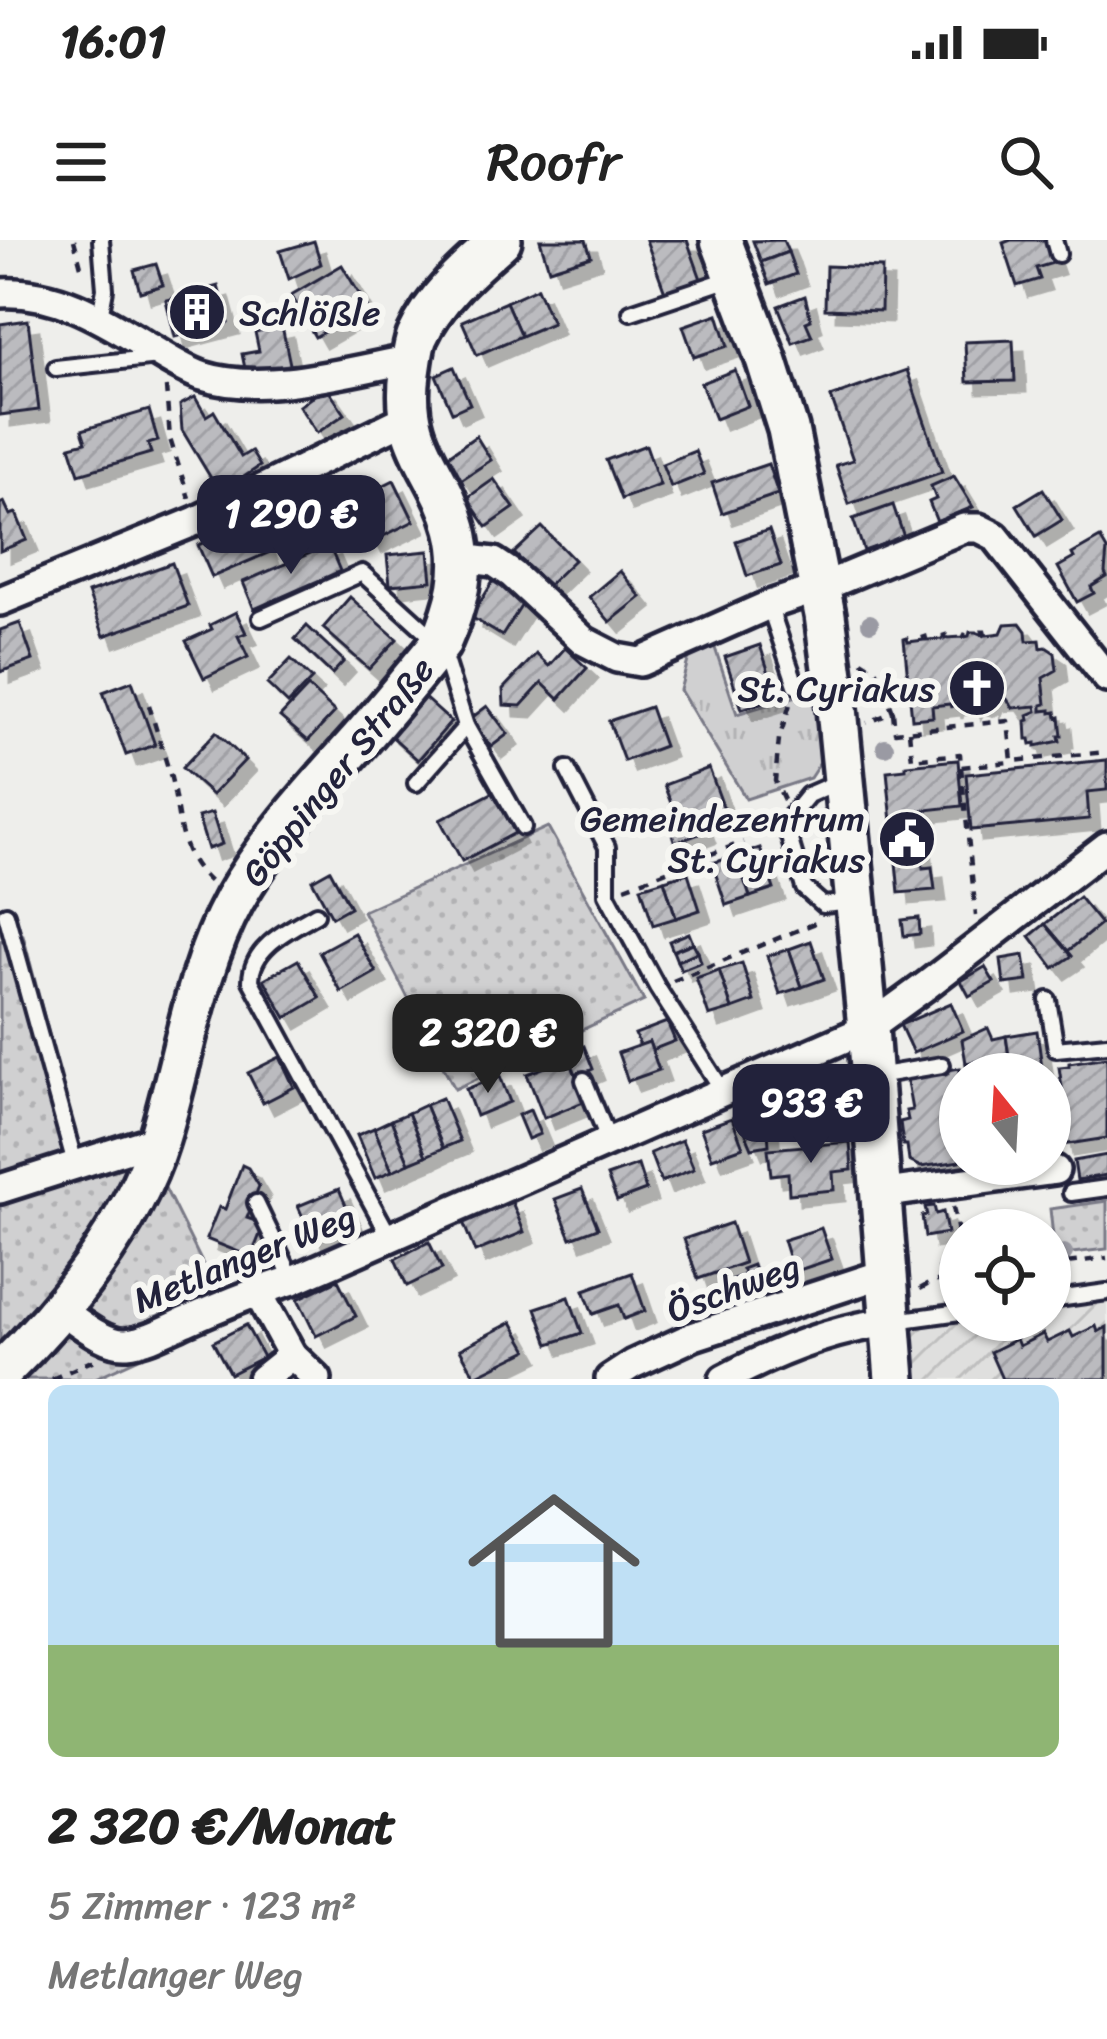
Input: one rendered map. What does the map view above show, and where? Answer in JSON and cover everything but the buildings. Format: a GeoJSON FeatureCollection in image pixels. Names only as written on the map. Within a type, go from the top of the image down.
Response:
{"type":"FeatureCollection","features":[{"type":"Feature","properties":{"kind":"main road","name":"Göppinger Straße"},"geometry":{"type":"LineString","coordinates":[[0,1373],[62,1310],[139,1191],[160,1138],[188,1018],[235,898],[284,829],[440,644],[455,612],[460,558],[455,526],[419,451],[409,417],[408,388],[417,338],[452,284],[501,240]]}},
{"type":"Feature","properties":{"kind":"main road"},"geometry":{"type":"LineString","coordinates":[[721,240],[788,429],[820,588],[844,780],[839,903],[868,1028],[895,1379]]}},
{"type":"Feature","properties":{"kind":"street"},"geometry":{"type":"LineString","coordinates":[[0,293],[59,300],[100,317],[200,375],[250,385],[412,359]]}},
{"type":"Feature","properties":{"kind":"street"},"geometry":{"type":"LineString","coordinates":[[0,601],[196,521],[409,417]]}},
{"type":"Feature","properties":{"kind":"street"},"geometry":{"type":"LineString","coordinates":[[460,558],[494,562],[584,641],[617,658],[640,662],[769,605],[964,528],[979,528],[994,536],[1107,678]]}},
{"type":"Feature","properties":{"kind":"street","name":"Metlanger Weg"},"geometry":{"type":"LineString","coordinates":[[62,1310],[88,1329],[126,1343],[158,1333],[293,1280],[868,1028],[1107,846]]}},
{"type":"Feature","properties":{"kind":"street"},"geometry":{"type":"LineString","coordinates":[[0,1189],[160,1138]]}},
{"type":"Feature","properties":{"kind":"street"},"geometry":{"type":"LineString","coordinates":[[879,1195],[949,1185]]}},
{"type":"Feature","properties":{"kind":"street"},"geometry":{"type":"LineString","coordinates":[[257,1291],[292,1355],[317,1379]]}},
{"type":"Feature","properties":{"kind":"street"},"geometry":{"type":"LineString","coordinates":[[724,1379],[772,1354],[870,1324],[888,1298]]}},
{"type":"Feature","properties":{"kind":"street","name":"Öschweg"},"geometry":{"type":"LineString","coordinates":[[610,1379],[694,1336],[888,1298]]}},
{"type":"Feature","properties":{"kind":"street"},"geometry":{"type":"LineString","coordinates":[[262,1379],[292,1355]]}},
{"type":"Feature","properties":{"kind":"lane"},"geometry":{"type":"LineString","coordinates":[[100,317],[105,289],[101,240]]}},
{"type":"Feature","properties":{"kind":"lane"},"geometry":{"type":"LineString","coordinates":[[631,312],[737,276]]}},
{"type":"Feature","properties":{"kind":"lane"},"geometry":{"type":"LineString","coordinates":[[56,368],[164,357]]}},
{"type":"Feature","properties":{"kind":"lane"},"geometry":{"type":"LineString","coordinates":[[261,618],[362,573],[440,644],[466,726],[523,826]]}},
{"type":"Feature","properties":{"kind":"lane"},"geometry":{"type":"LineString","coordinates":[[769,605],[796,685],[836,698]]}},
{"type":"Feature","properties":{"kind":"lane"},"geometry":{"type":"LineString","coordinates":[[416,783],[466,726]]}},
{"type":"Feature","properties":{"kind":"lane"},"geometry":{"type":"LineString","coordinates":[[567,769],[607,847],[607,894],[723,1091]]}},
{"type":"Feature","properties":{"kind":"lane"},"geometry":{"type":"LineString","coordinates":[[839,903],[804,888],[789,837],[791,816],[808,795],[844,780]]}},
{"type":"Feature","properties":{"kind":"lane"},"geometry":{"type":"LineString","coordinates":[[6,914],[76,1167]]}},
{"type":"Feature","properties":{"kind":"lane","name":"Metlanger Weg"},"geometry":{"type":"LineString","coordinates":[[316,914],[272,940],[251,968],[251,981],[390,1237]]}},
{"type":"Feature","properties":{"kind":"lane"},"geometry":{"type":"LineString","coordinates":[[1048,1000],[1056,1049],[1107,1044]]}},
{"type":"Feature","properties":{"kind":"lane"},"geometry":{"type":"LineString","coordinates":[[871,1077],[939,1066]]}},
{"type":"Feature","properties":{"kind":"lane"},"geometry":{"type":"LineString","coordinates":[[584,1080],[609,1141]]}},
{"type":"Feature","properties":{"kind":"lane"},"geometry":{"type":"LineString","coordinates":[[1071,1182],[1107,1188]]}},
{"type":"Feature","properties":{"kind":"lane"},"geometry":{"type":"LineString","coordinates":[[256,1202],[293,1280]]}},
{"type":"Feature","properties":{"kind":"lane"},"geometry":{"type":"LineString","coordinates":[[1071,1297],[1107,1292]]}},
{"type":"Feature","properties":{"kind":"lane"},"geometry":{"type":"LineString","coordinates":[[888,1298],[939,1308]]}},
{"type":"Feature","properties":{"kind":"path"},"geometry":{"type":"LineString","coordinates":[[167,400],[170,439],[196,521]]}},
{"type":"Feature","properties":{"kind":"path"},"geometry":{"type":"LineString","coordinates":[[791,816],[775,781],[779,739],[796,685]]}},
{"type":"Feature","properties":{"kind":"path"},"geometry":{"type":"LineString","coordinates":[[149,705],[172,782],[183,843],[194,867],[235,898]]}},
{"type":"Feature","properties":{"kind":"path"},"geometry":{"type":"LineString","coordinates":[[893,712],[895,732],[1009,721],[1012,761]]}},
{"type":"Feature","properties":{"kind":"path"},"geometry":{"type":"LineString","coordinates":[[909,731],[912,759],[960,754],[979,945]]}},
{"type":"Feature","properties":{"kind":"path"},"geometry":{"type":"LineString","coordinates":[[961,767],[1107,752]]}},
{"type":"Feature","properties":{"kind":"path"},"geometry":{"type":"LineString","coordinates":[[607,894],[743,842]]}},
{"type":"Feature","properties":{"kind":"path"},"geometry":{"type":"LineString","coordinates":[[658,987],[819,922],[839,903]]}},
{"type":"Feature","properties":{"kind":"path"},"geometry":{"type":"LineString","coordinates":[[949,1185],[954,1209]]}},
{"type":"Feature","properties":{"kind":"path"},"geometry":{"type":"LineString","coordinates":[[1071,1262],[1107,1258]]}},
{"type":"Feature","properties":{"kind":"path"},"geometry":{"type":"LineString","coordinates":[[888,1298],[909,1295],[939,1281]]}},
{"type":"Feature","properties":{"kind":"path"},"geometry":{"type":"LineString","coordinates":[[52,1379],[126,1343]]}},
{"type":"Feature","properties":{"kind":"shaded area"},"geometry":{"type":"Polygon","coordinates":[[[1107,1300],[1107,1379],[904,1379],[899,1329],[939,1324],[939,1341],[1071,1341],[1071,1305],[1107,1300]]]}},
{"type":"Feature","properties":{"kind":"green space"},"geometry":{"type":"Polygon","coordinates":[[[712,639],[737,714],[797,696],[819,705],[825,755],[810,778],[746,799],[680,690],[692,646],[712,639]]]}},
{"type":"Feature","properties":{"kind":"green space"},"geometry":{"type":"Polygon","coordinates":[[[548,827],[644,1001],[455,1089],[363,911],[548,827]]]}},
{"type":"Feature","properties":{"kind":"green space"},"geometry":{"type":"Polygon","coordinates":[[[23,935],[80,1154],[0,1178],[0,941],[23,935]]]}},
{"type":"Feature","properties":{"kind":"green space"},"geometry":{"type":"Polygon","coordinates":[[[132,1155],[121,1189],[57,1290],[0,1348],[0,1190],[132,1155]]]}},
{"type":"Feature","properties":{"kind":"green space"},"geometry":{"type":"Polygon","coordinates":[[[163,1184],[229,1317],[93,1379],[11,1379],[163,1184]]]}},
{"type":"Feature","properties":{"kind":"green space"},"geometry":{"type":"Polygon","coordinates":[[[1107,1201],[1107,1249],[1071,1253],[1071,1209],[1050,1209],[1107,1201]]]}},
{"type":"Feature","properties":{"kind":"place","name":"Schlößle"},"geometry":{"type":"Point","coordinates":[197,312]}},
{"type":"Feature","properties":{"kind":"place","name":"St. Cyriakus"},"geometry":{"type":"Point","coordinates":[977,688]}},
{"type":"Feature","properties":{"kind":"place","name":"Gemeindezentrum St. Cyriakus"},"geometry":{"type":"Point","coordinates":[907,839]}}]}
